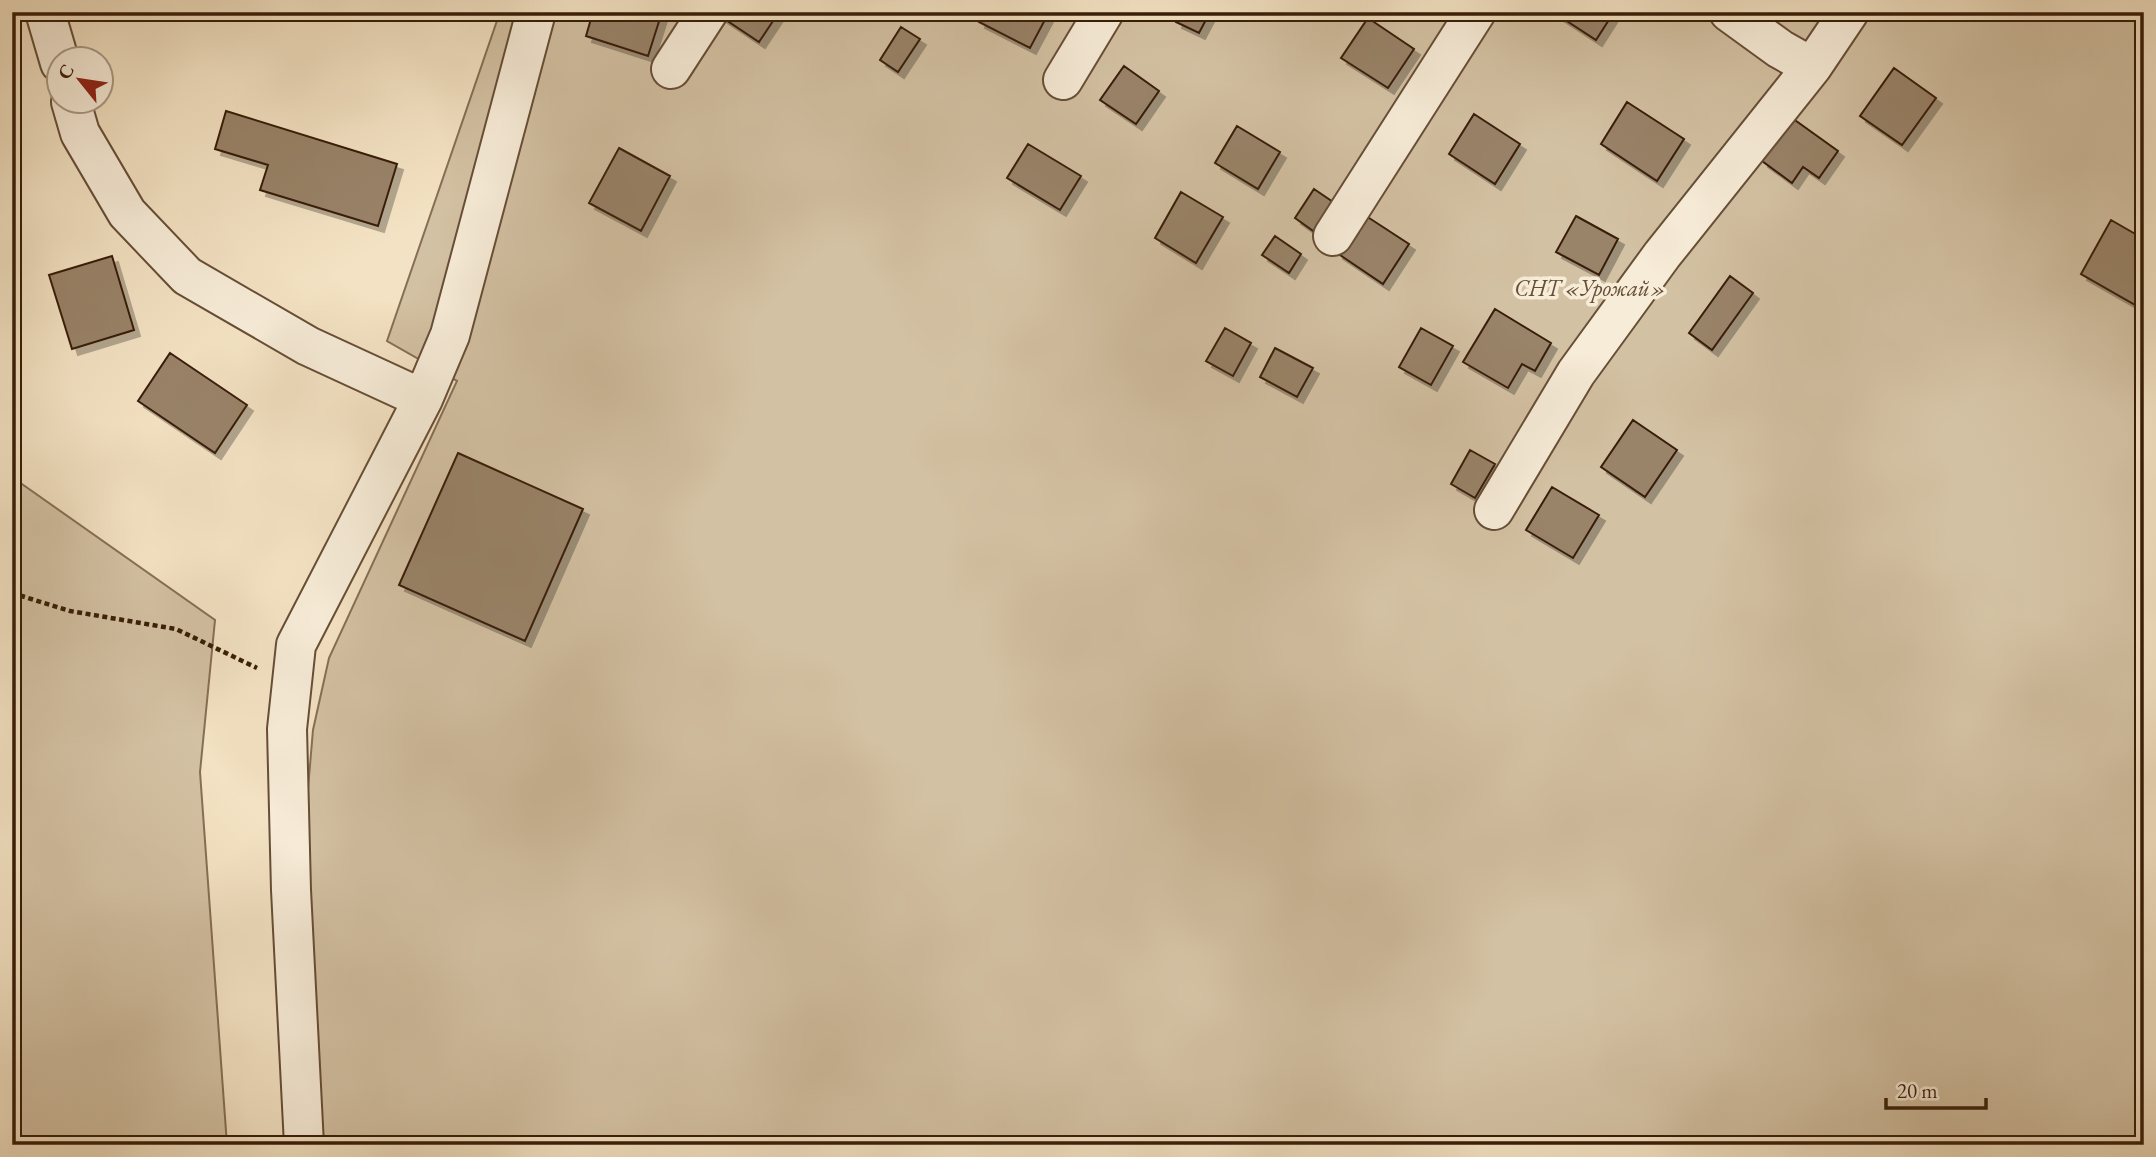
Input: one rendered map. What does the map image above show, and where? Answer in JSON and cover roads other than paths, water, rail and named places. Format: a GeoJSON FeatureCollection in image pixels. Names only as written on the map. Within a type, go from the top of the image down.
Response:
{"type":"FeatureCollection","features":[{"type":"Feature","properties":{"kind":"street"},"geometry":{"type":"LineString","coordinates":[[45,12],[55,46]]}},
{"type":"Feature","properties":{"kind":"street"},"geometry":{"type":"LineString","coordinates":[[304,1145],[291,890],[287,729],[296,645],[423,399],[450,335],[536,12]]}},
{"type":"Feature","properties":{"kind":"street"},"geometry":{"type":"LineString","coordinates":[[671,69],[708,12]]}},
{"type":"Feature","properties":{"kind":"street"},"geometry":{"type":"LineString","coordinates":[[1063,80],[1104,12]]}},
{"type":"Feature","properties":{"kind":"street"},"geometry":{"type":"LineString","coordinates":[[1333,236],[1476,12]]}},
{"type":"Feature","properties":{"kind":"street"},"geometry":{"type":"LineString","coordinates":[[1729,12],[1812,67]]}},
{"type":"Feature","properties":{"kind":"street"},"geometry":{"type":"LineString","coordinates":[[1494,510],[1576,373],[1662,255],[1812,67],[1849,12]]}},
{"type":"Feature","properties":{"kind":"street"},"geometry":{"type":"LineString","coordinates":[[75,116],[80,133],[127,212],[187,276],[308,346],[423,399]]}},
{"type":"Feature","properties":{"kind":"park label","name":"СНТ «Урожай»"},"geometry":{"type":"Point","coordinates":[1590,288]}}]}
